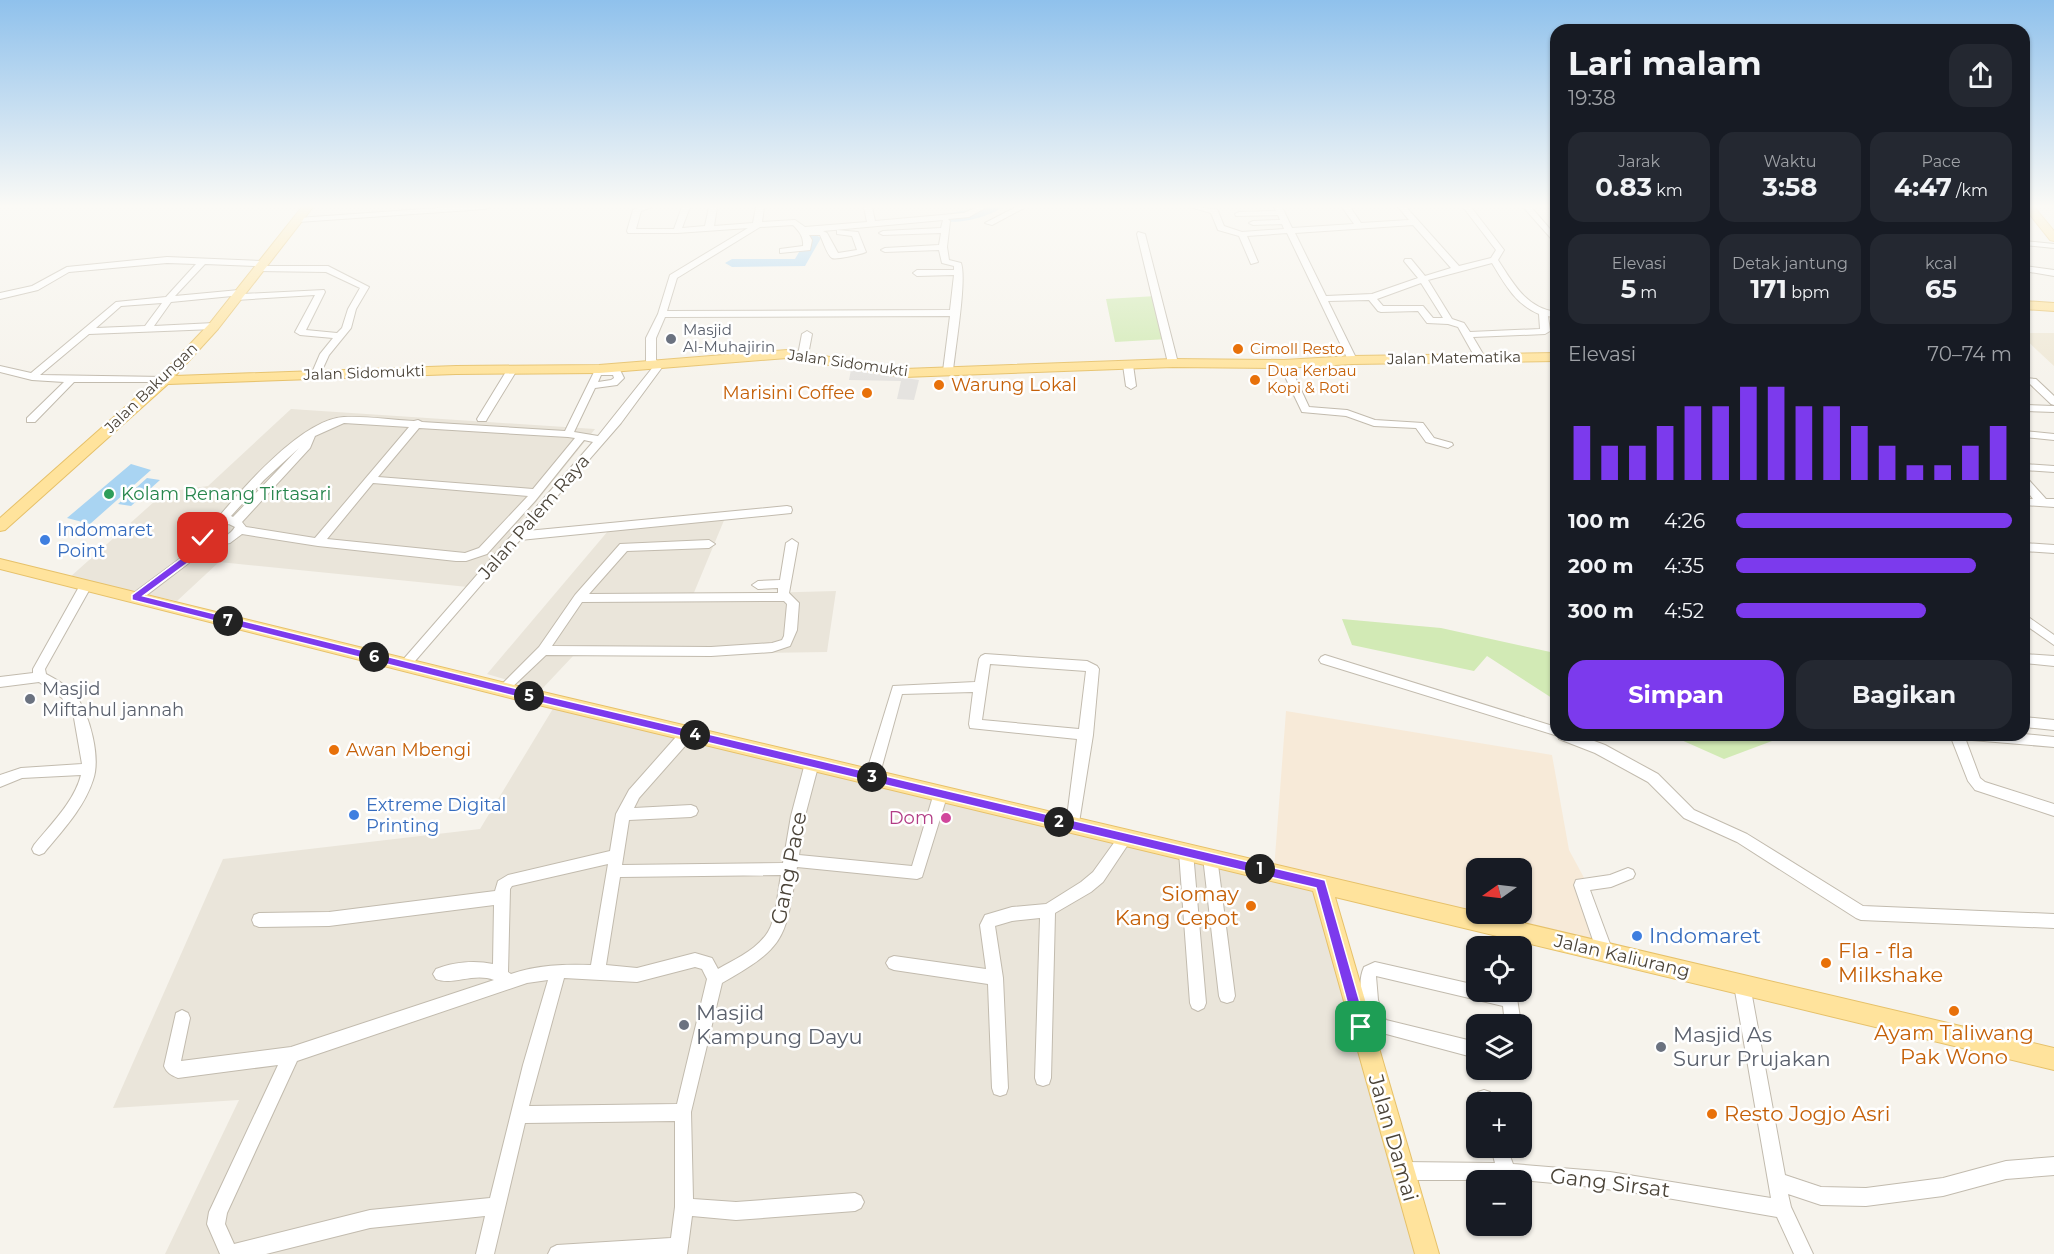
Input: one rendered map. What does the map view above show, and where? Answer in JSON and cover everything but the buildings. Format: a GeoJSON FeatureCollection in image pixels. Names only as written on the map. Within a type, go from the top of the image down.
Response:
{"type":"FeatureCollection","features":[{"type":"Feature","properties":{"kind":"main road","name":"Jalan Bakungan"},"geometry":{"type":"LineString","coordinates":[[0,526],[164,380],[214,326],[260,266]]}},
{"type":"Feature","properties":{"kind":"main road"},"geometry":{"type":"LineString","coordinates":[[2030,305],[2054,307]]}},
{"type":"Feature","properties":{"kind":"main road","name":"Jalan Sidomukti"},"geometry":{"type":"LineString","coordinates":[[164,380],[658,366],[763,355],[803,354],[894,372],[1173,363],[1284,364],[1352,360]]}},
{"type":"Feature","properties":{"kind":"main road","name":"Jalan Matematika"},"geometry":{"type":"LineString","coordinates":[[1352,360],[1550,357]]}},
{"type":"Feature","properties":{"kind":"main road","name":"Jalan Kaliurang"},"geometry":{"type":"LineString","coordinates":[[0,564],[526,695],[1321,884],[1501,936]]}},
{"type":"Feature","properties":{"kind":"main road","name":"Jalan Damai"},"geometry":{"type":"LineString","coordinates":[[1321,884],[1401,1171],[1427,1254]]}},
{"type":"Feature","properties":{"kind":"main road","name":"Jalan Kaliurang"},"geometry":{"type":"LineString","coordinates":[[1532,941],[1605,952],[2054,1059]]}},
{"type":"Feature","properties":{"kind":"street"},"geometry":{"type":"LineString","coordinates":[[0,296],[35,288],[58,274],[103,266]]}},
{"type":"Feature","properties":{"kind":"street"},"geometry":{"type":"LineString","coordinates":[[147,329],[168,300],[199,266]]}},
{"type":"Feature","properties":{"kind":"street"},"geometry":{"type":"LineString","coordinates":[[255,266],[328,269],[365,287],[352,309],[346,328],[325,354],[316,375]]}},
{"type":"Feature","properties":{"kind":"street"},"geometry":{"type":"LineString","coordinates":[[658,366],[651,361],[649,347],[672,279],[691,266]]}},
{"type":"Feature","properties":{"kind":"street"},"geometry":{"type":"LineString","coordinates":[[948,371],[956,313],[958,266]]}},
{"type":"Feature","properties":{"kind":"street"},"geometry":{"type":"LineString","coordinates":[[1150,266],[1173,363]]}},
{"type":"Feature","properties":{"kind":"street"},"geometry":{"type":"LineString","coordinates":[[1308,266],[1352,360]]}},
{"type":"Feature","properties":{"kind":"street"},"geometry":{"type":"LineString","coordinates":[[1412,266],[1423,279],[1449,321]]}},
{"type":"Feature","properties":{"kind":"street"},"geometry":{"type":"LineString","coordinates":[[1454,266],[1457,269]]}},
{"type":"Feature","properties":{"kind":"street"},"geometry":{"type":"LineString","coordinates":[[1323,299],[1371,297],[1471,266]]}},
{"type":"Feature","properties":{"kind":"street"},"geometry":{"type":"LineString","coordinates":[[1497,266],[1517,297],[1544,314],[1550,314]]}},
{"type":"Feature","properties":{"kind":"street"},"geometry":{"type":"LineString","coordinates":[[2030,270],[2054,273]]}},
{"type":"Feature","properties":{"kind":"street"},"geometry":{"type":"LineString","coordinates":[[917,273],[959,272]]}},
{"type":"Feature","properties":{"kind":"street"},"geometry":{"type":"LineString","coordinates":[[32,376],[119,304],[237,295],[321,292],[300,332],[339,336]]}},
{"type":"Feature","properties":{"kind":"street"},"geometry":{"type":"LineString","coordinates":[[1371,297],[1379,309],[1420,308],[1430,321],[1449,321],[1459,324],[1481,359]]}},
{"type":"Feature","properties":{"kind":"street"},"geometry":{"type":"LineString","coordinates":[[662,314],[956,313]]}},
{"type":"Feature","properties":{"kind":"street"},"geometry":{"type":"LineString","coordinates":[[1467,335],[1545,331],[1544,314]]}},
{"type":"Feature","properties":{"kind":"street"},"geometry":{"type":"LineString","coordinates":[[89,331],[214,326]]}},
{"type":"Feature","properties":{"kind":"street"},"geometry":{"type":"LineString","coordinates":[[803,354],[807,334]]}},
{"type":"Feature","properties":{"kind":"street"},"geometry":{"type":"LineString","coordinates":[[1284,364],[1305,410],[1347,413],[1374,423],[1419,425],[1430,440],[1448,445]]}},
{"type":"Feature","properties":{"kind":"street"},"geometry":{"type":"LineString","coordinates":[[1128,365],[1131,386]]}},
{"type":"Feature","properties":{"kind":"street","name":"Jalan Palem Raya"},"geometry":{"type":"LineString","coordinates":[[405,665],[601,440],[658,366]]}},
{"type":"Feature","properties":{"kind":"street"},"geometry":{"type":"LineString","coordinates":[[0,369],[32,376],[72,379],[164,380]]}},
{"type":"Feature","properties":{"kind":"street"},"geometry":{"type":"LineString","coordinates":[[482,419],[512,370]]}},
{"type":"Feature","properties":{"kind":"street"},"geometry":{"type":"LineString","coordinates":[[31,420],[72,379]]}},
{"type":"Feature","properties":{"kind":"street"},"geometry":{"type":"LineString","coordinates":[[2030,383],[2054,402]]}},
{"type":"Feature","properties":{"kind":"street"},"geometry":{"type":"LineString","coordinates":[[568,434],[592,385]]}},
{"type":"Feature","properties":{"kind":"street"},"geometry":{"type":"LineString","coordinates":[[2030,408],[2054,409]]}},
{"type":"Feature","properties":{"kind":"street"},"geometry":{"type":"LineString","coordinates":[[208,543],[203,538],[205,531],[220,522],[269,469],[296,444],[324,426],[343,420],[568,434],[601,440]]}},
{"type":"Feature","properties":{"kind":"street"},"geometry":{"type":"LineString","coordinates":[[318,542],[418,423]]}},
{"type":"Feature","properties":{"kind":"street"},"geometry":{"type":"LineString","coordinates":[[2030,435],[2054,437]]}},
{"type":"Feature","properties":{"kind":"street"},"geometry":{"type":"LineString","coordinates":[[135,598],[208,543],[227,541],[306,446],[311,436]]}},
{"type":"Feature","properties":{"kind":"street"},"geometry":{"type":"LineString","coordinates":[[220,522],[318,542],[466,557],[483,551],[536,494],[581,437]]}},
{"type":"Feature","properties":{"kind":"street"},"geometry":{"type":"LineString","coordinates":[[2030,467],[2054,469]]}},
{"type":"Feature","properties":{"kind":"street"},"geometry":{"type":"LineString","coordinates":[[269,469],[283,471]]}},
{"type":"Feature","properties":{"kind":"street"},"geometry":{"type":"LineString","coordinates":[[372,480],[536,494]]}},
{"type":"Feature","properties":{"kind":"street"},"geometry":{"type":"LineString","coordinates":[[2030,488],[2042,502]]}},
{"type":"Feature","properties":{"kind":"street"},"geometry":{"type":"LineString","coordinates":[[2030,502],[2054,503]]}},
{"type":"Feature","properties":{"kind":"street"},"geometry":{"type":"LineString","coordinates":[[519,536],[787,510]]}},
{"type":"Feature","properties":{"kind":"street"},"geometry":{"type":"LineString","coordinates":[[503,689],[543,650],[579,598],[633,535]]}},
{"type":"Feature","properties":{"kind":"street"},"geometry":{"type":"LineString","coordinates":[[784,590],[792,543]]}},
{"type":"Feature","properties":{"kind":"street"},"geometry":{"type":"LineString","coordinates":[[624,547],[709,544]]}},
{"type":"Feature","properties":{"kind":"street"},"geometry":{"type":"LineString","coordinates":[[2030,547],[2054,549]]}},
{"type":"Feature","properties":{"kind":"street"},"geometry":{"type":"LineString","coordinates":[[40,677],[39,669],[43,659],[86,585]]}},
{"type":"Feature","properties":{"kind":"street"},"geometry":{"type":"LineString","coordinates":[[543,650],[650,652],[777,647],[786,644],[791,630],[794,603],[784,590],[759,585]]}},
{"type":"Feature","properties":{"kind":"street"},"geometry":{"type":"LineString","coordinates":[[579,598],[784,590]]}},
{"type":"Feature","properties":{"kind":"street"},"geometry":{"type":"LineString","coordinates":[[2030,623],[2054,641]]}},
{"type":"Feature","properties":{"kind":"street"},"geometry":{"type":"LineString","coordinates":[[2030,659],[2054,661]]}},
{"type":"Feature","properties":{"kind":"street"},"geometry":{"type":"LineString","coordinates":[[1325,660],[1550,730]]}},
{"type":"Feature","properties":{"kind":"street"},"geometry":{"type":"LineString","coordinates":[[1073,825],[1086,735],[1094,672],[1091,666],[984,662],[975,724],[1086,735]]}},
{"type":"Feature","properties":{"kind":"street"},"geometry":{"type":"LineString","coordinates":[[0,682],[40,677],[58,686],[70,697],[83,718],[90,758],[85,783],[56,829],[39,849]]}},
{"type":"Feature","properties":{"kind":"street"},"geometry":{"type":"LineString","coordinates":[[872,777],[897,689],[980,687]]}},
{"type":"Feature","properties":{"kind":"street"},"geometry":{"type":"LineString","coordinates":[[2030,722],[2054,724]]}},
{"type":"Feature","properties":{"kind":"street"},"geometry":{"type":"LineString","coordinates":[[597,972],[623,814],[634,794],[688,733]]}},
{"type":"Feature","properties":{"kind":"street"},"geometry":{"type":"LineString","coordinates":[[2030,740],[2054,742]]}},
{"type":"Feature","properties":{"kind":"street"},"geometry":{"type":"LineString","coordinates":[[1579,741],[1600,749],[1653,778],[1689,814],[1742,838],[1861,913],[2054,921]]}},
{"type":"Feature","properties":{"kind":"street"},"geometry":{"type":"LineString","coordinates":[[1959,741],[1975,781],[1980,786],[2054,810]]}},
{"type":"Feature","properties":{"kind":"street","name":"Gang Pace"},"geometry":{"type":"LineString","coordinates":[[715,979],[758,955],[771,943],[780,923],[789,864],[812,763]]}},
{"type":"Feature","properties":{"kind":"street"},"geometry":{"type":"LineString","coordinates":[[0,781],[21,773],[88,769]]}},
{"type":"Feature","properties":{"kind":"street"},"geometry":{"type":"LineString","coordinates":[[504,978],[502,897],[503,886],[508,881],[615,864],[789,864],[914,873],[920,871],[941,793]]}},
{"type":"Feature","properties":{"kind":"street"},"geometry":{"type":"LineString","coordinates":[[623,814],[691,811]]}},
{"type":"Feature","properties":{"kind":"street"},"geometry":{"type":"LineString","coordinates":[[1000,1088],[995,978],[988,923],[1012,914],[1048,910],[1098,877],[1126,837]]}},
{"type":"Feature","properties":{"kind":"street"},"geometry":{"type":"LineString","coordinates":[[1186,852],[1198,1004]]}},
{"type":"Feature","properties":{"kind":"street"},"geometry":{"type":"LineString","coordinates":[[1210,858],[1227,996]]}},
{"type":"Feature","properties":{"kind":"street"},"geometry":{"type":"LineString","coordinates":[[1605,952],[1581,885],[1611,880],[1628,874]]}},
{"type":"Feature","properties":{"kind":"street"},"geometry":{"type":"LineString","coordinates":[[259,920],[329,919],[502,897]]}},
{"type":"Feature","properties":{"kind":"street"},"geometry":{"type":"LineString","coordinates":[[1043,1078],[1048,910]]}},
{"type":"Feature","properties":{"kind":"street"},"geometry":{"type":"LineString","coordinates":[[182,1018],[171,1059],[172,1066],[178,1070],[291,1055],[504,978],[558,971],[637,975],[695,960],[707,963],[715,979],[683,1112],[684,1207],[678,1250],[557,1254]]}},
{"type":"Feature","properties":{"kind":"street"},"geometry":{"type":"LineString","coordinates":[[894,963],[995,978]]}},
{"type":"Feature","properties":{"kind":"street"},"geometry":{"type":"LineString","coordinates":[[441,974],[481,969],[504,978]]}},
{"type":"Feature","properties":{"kind":"street"},"geometry":{"type":"LineString","coordinates":[[1466,987],[1375,969],[1369,972],[1375,1017],[1381,1026],[1466,1047]]}},
{"type":"Feature","properties":{"kind":"street"},"geometry":{"type":"LineString","coordinates":[[485,1254],[519,1114],[558,971]]}},
{"type":"Feature","properties":{"kind":"street"},"geometry":{"type":"LineString","coordinates":[[1742,985],[1782,1209],[1804,1254]]}},
{"type":"Feature","properties":{"kind":"street"},"geometry":{"type":"LineString","coordinates":[[291,1055],[218,1212],[216,1224],[230,1254],[370,1219],[497,1206]]}},
{"type":"Feature","properties":{"kind":"street"},"geometry":{"type":"LineString","coordinates":[[519,1114],[683,1112]]}},
{"type":"Feature","properties":{"kind":"street"},"geometry":{"type":"LineString","coordinates":[[1776,1181],[1821,1196],[1866,1197],[1943,1187],[2006,1170],[2054,1166]]}},
{"type":"Feature","properties":{"kind":"street","name":"Gang Sirsat"},"geometry":{"type":"LineString","coordinates":[[1401,1171],[1466,1172]]}},
{"type":"Feature","properties":{"kind":"street","name":"Gang Sirsat"},"geometry":{"type":"LineString","coordinates":[[1532,1175],[1636,1186],[1782,1209]]}},
{"type":"Feature","properties":{"kind":"street"},"geometry":{"type":"LineString","coordinates":[[684,1207],[736,1210],[855,1202]]}},
{"type":"Feature","properties":{"kind":"shaded area"},"geometry":{"type":"Polygon","coordinates":[[[2030,333],[2054,333],[2054,366],[2030,344],[2030,333]]]}},
{"type":"Feature","properties":{"kind":"shaded area"},"geometry":{"type":"Polygon","coordinates":[[[851,370],[919,380],[914,400],[897,399],[901,381],[849,380],[851,370]]]}},
{"type":"Feature","properties":{"kind":"shaded area"},"geometry":{"type":"Polygon","coordinates":[[[291,409],[595,429],[468,587],[219,562],[177,601],[69,578],[165,492],[208,486],[291,409]]]}},
{"type":"Feature","properties":{"kind":"shaded area"},"geometry":{"type":"Polygon","coordinates":[[[725,518],[693,595],[836,591],[827,652],[573,656],[541,690],[487,674],[608,531],[725,518]]]}},
{"type":"Feature","properties":{"kind":"shaded area"},"geometry":{"type":"Polygon","coordinates":[[[557,702],[1321,884],[1439,1254],[165,1254],[239,1100],[113,1108],[223,859],[480,829],[557,702]]]}},
{"type":"Feature","properties":{"kind":"shaded area"},"geometry":{"type":"Polygon","coordinates":[[[1286,711],[1552,755],[1569,850],[1589,887],[1603,947],[1505,924],[1532,924],[1532,858],[1466,858],[1466,915],[1274,870],[1286,711]]]}},
{"type":"Feature","properties":{"kind":"green space"},"geometry":{"type":"Polygon","coordinates":[[[1156,296],[1168,339],[1115,342],[1106,299],[1156,296]]]}},
{"type":"Feature","properties":{"kind":"green space"},"geometry":{"type":"Polygon","coordinates":[[[1342,619],[1441,628],[1550,652],[1550,697],[1487,656],[1474,671],[1352,645],[1342,619]]]}},
{"type":"Feature","properties":{"kind":"green space"},"geometry":{"type":"Polygon","coordinates":[[[1684,741],[1772,741],[1724,759],[1684,741]]]}},
{"type":"Feature","properties":{"kind":"water","name":"Kolam Renang Tirtasari"},"geometry":{"type":"Polygon","coordinates":[[[131,464],[151,470],[90,524],[67,518],[131,464]]]}},
{"type":"Feature","properties":{"kind":"water"},"geometry":{"type":"Polygon","coordinates":[[[147,478],[160,480],[131,506],[118,504],[147,478]]]}},
{"type":"Feature","properties":{"kind":"place","name":"Masjid Al-Muhajirin"},"geometry":{"type":"Point","coordinates":[671,339]}},
{"type":"Feature","properties":{"kind":"place","name":"Cimoll Resto"},"geometry":{"type":"Point","coordinates":[1238,349]}},
{"type":"Feature","properties":{"kind":"place","name":"Dua Kerbau Kopi & Roti"},"geometry":{"type":"Point","coordinates":[1255,380]}},
{"type":"Feature","properties":{"kind":"place","name":"Warung Lokal"},"geometry":{"type":"Point","coordinates":[939,385]}},
{"type":"Feature","properties":{"kind":"place","name":"Marisini Coffee"},"geometry":{"type":"Point","coordinates":[867,393]}},
{"type":"Feature","properties":{"kind":"place","name":"Kolam Renang Tirtasari"},"geometry":{"type":"Point","coordinates":[109,494]}},
{"type":"Feature","properties":{"kind":"place","name":"Indomaret Point"},"geometry":{"type":"Point","coordinates":[45,540]}},
{"type":"Feature","properties":{"kind":"place","name":"Masjid Miftahul jannah"},"geometry":{"type":"Point","coordinates":[30,699]}},
{"type":"Feature","properties":{"kind":"place","name":"Awan Mbengi"},"geometry":{"type":"Point","coordinates":[334,750]}},
{"type":"Feature","properties":{"kind":"place","name":"Extreme Digital Printing"},"geometry":{"type":"Point","coordinates":[354,815]}},
{"type":"Feature","properties":{"kind":"place","name":"Dom"},"geometry":{"type":"Point","coordinates":[946,818]}},
{"type":"Feature","properties":{"kind":"place","name":"Siomay Kang Cepot"},"geometry":{"type":"Point","coordinates":[1251,906]}},
{"type":"Feature","properties":{"kind":"place","name":"Indomaret"},"geometry":{"type":"Point","coordinates":[1637,936]}},
{"type":"Feature","properties":{"kind":"place","name":"Fla - fla Milkshake"},"geometry":{"type":"Point","coordinates":[1826,963]}},
{"type":"Feature","properties":{"kind":"place","name":"Ayam Taliwang Pak Wono"},"geometry":{"type":"Point","coordinates":[1954,1011]}},
{"type":"Feature","properties":{"kind":"place","name":"Masjid Kampung Dayu"},"geometry":{"type":"Point","coordinates":[684,1025]}},
{"type":"Feature","properties":{"kind":"place","name":"Masjid As Surur Prujakan"},"geometry":{"type":"Point","coordinates":[1661,1047]}},
{"type":"Feature","properties":{"kind":"place","name":"Resto Jogjo Asri"},"geometry":{"type":"Point","coordinates":[1712,1114]}},
{"type":"Feature","properties":{"kind":"route"},"geometry":{"type":"LineString","coordinates":[[203,538],[208,543],[135,598],[526,695],[1321,884],[1361,1027]]}}]}
